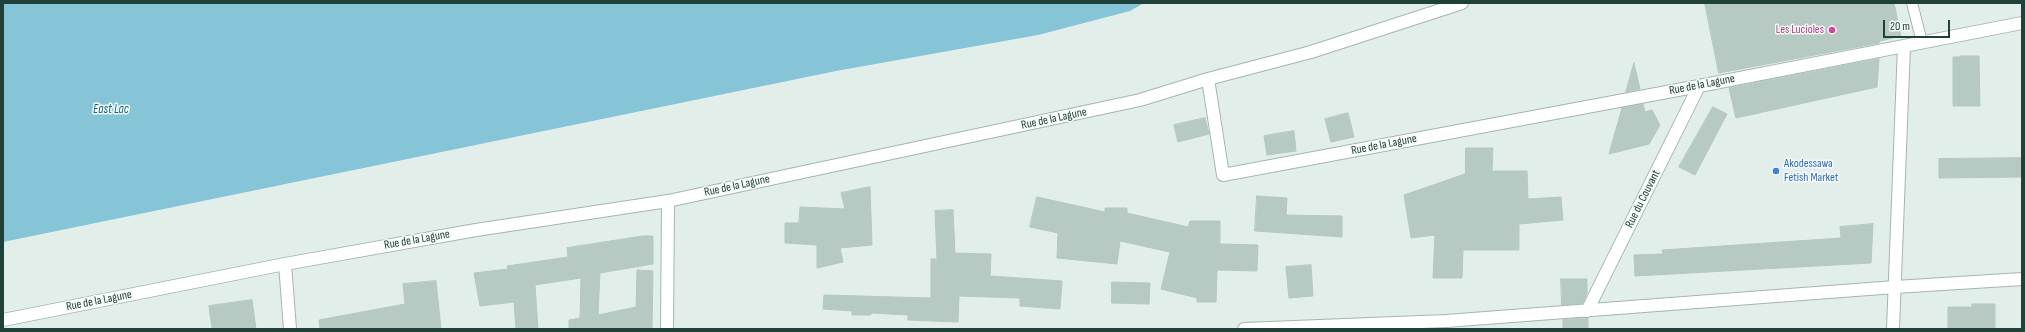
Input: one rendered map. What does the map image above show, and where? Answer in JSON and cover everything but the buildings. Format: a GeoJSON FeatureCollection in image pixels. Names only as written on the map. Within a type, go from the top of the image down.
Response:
{"type":"FeatureCollection","features":[{"type":"Feature","properties":{"kind":"street"},"geometry":{"type":"LineString","coordinates":[[1208,79],[1311,52],[1462,3]]}},
{"type":"Feature","properties":{"kind":"street","name":"Rue de la Lagune"},"geometry":{"type":"LineString","coordinates":[[3,320],[285,264],[476,230],[668,201],[1140,100],[1208,79],[1223,175],[1699,86],[2022,23]]}},
{"type":"Feature","properties":{"kind":"street"},"geometry":{"type":"LineString","coordinates":[[1893,329],[1904,46]]}},
{"type":"Feature","properties":{"kind":"street","name":"Rue du Couvant"},"geometry":{"type":"LineString","coordinates":[[1587,311],[1699,86]]}},
{"type":"Feature","properties":{"kind":"street"},"geometry":{"type":"LineString","coordinates":[[667,329],[668,201]]}},
{"type":"Feature","properties":{"kind":"street"},"geometry":{"type":"LineString","coordinates":[[285,264],[290,329]]}},
{"type":"Feature","properties":{"kind":"street"},"geometry":{"type":"LineString","coordinates":[[1244,329],[1446,325],[1587,311],[1895,287],[2022,279]]}},
{"type":"Feature","properties":{"kind":"lane"},"geometry":{"type":"LineString","coordinates":[[1912,3],[1922,42]]}},
{"type":"Feature","properties":{"kind":"water","name":"East Lac"},"geometry":{"type":"Polygon","coordinates":[[[3,3],[1144,3],[1130,11],[1038,35],[836,71],[3,242],[3,3]]]}},
{"type":"Feature","properties":{"kind":"place","name":"Les Lucioles"},"geometry":{"type":"Point","coordinates":[1832,30]}},
{"type":"Feature","properties":{"kind":"place","name":"Akodessawa Fetish Market"},"geometry":{"type":"Point","coordinates":[1776,171]}}]}
